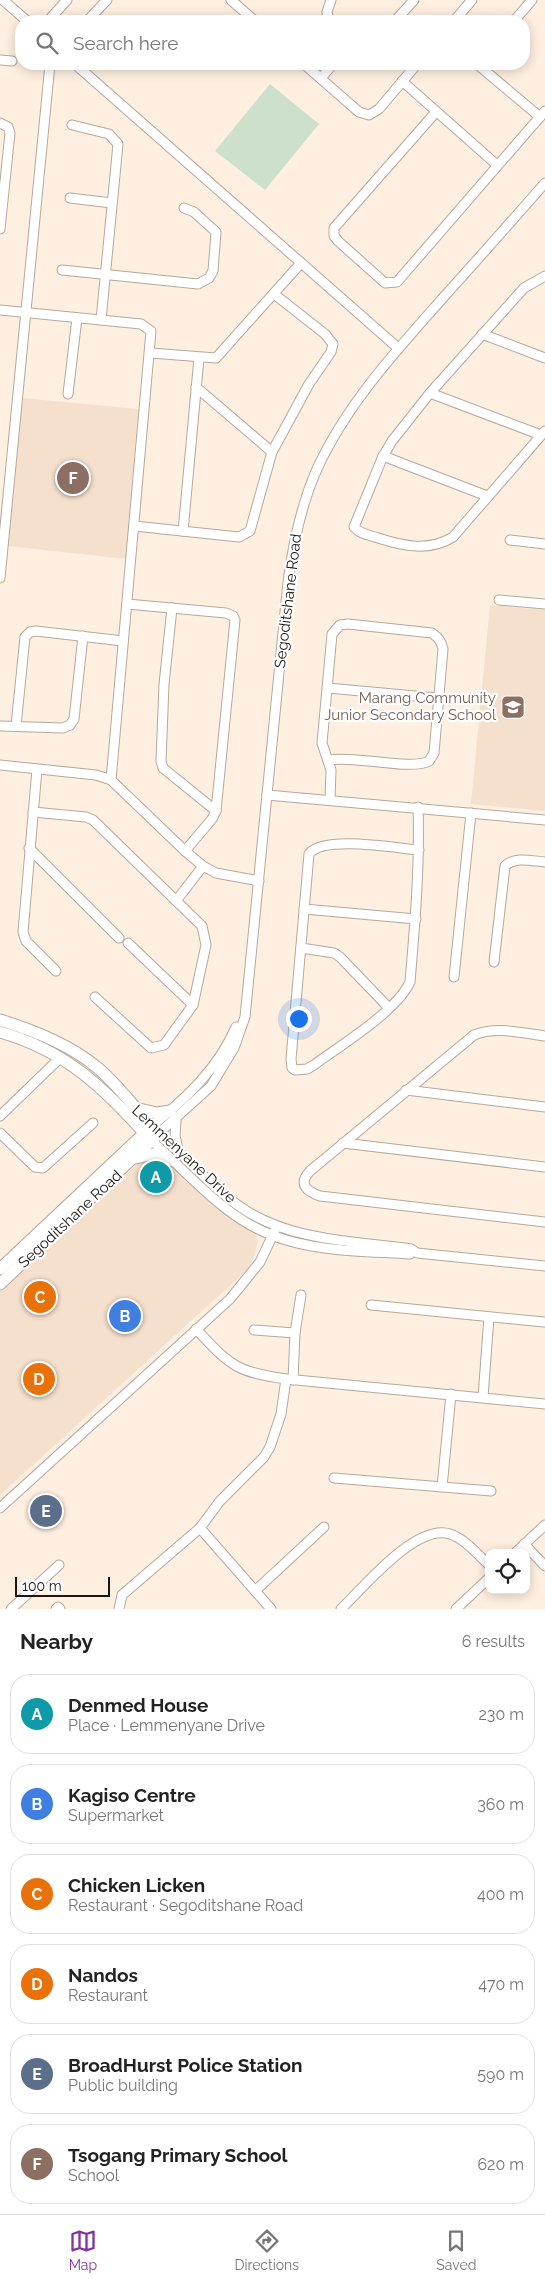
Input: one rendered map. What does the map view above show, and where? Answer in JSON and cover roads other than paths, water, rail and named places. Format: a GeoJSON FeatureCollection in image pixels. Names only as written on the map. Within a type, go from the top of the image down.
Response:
{"type":"FeatureCollection","features":[{"type":"Feature","properties":{"kind":"main road","name":"Lemmenyane Drive"},"geometry":{"type":"LineString","coordinates":[[0,1020],[40,1034],[83,1056],[100,1069],[130,1110],[152,1133]]}},
{"type":"Feature","properties":{"kind":"main road","name":"Lemmenyane Drive"},"geometry":{"type":"LineString","coordinates":[[0,1032],[30,1042],[60,1058],[86,1074],[130,1110]]}},
{"type":"Feature","properties":{"kind":"main road"},"geometry":{"type":"LineString","coordinates":[[173,1116],[130,1110],[133,1130],[130,1155],[176,1156]]}},
{"type":"Feature","properties":{"kind":"main road","name":"Segoditshane Road"},"geometry":{"type":"LineString","coordinates":[[0,1284],[152,1133]]}},
{"type":"Feature","properties":{"kind":"main road","name":"Segoditshane Road"},"geometry":{"type":"LineString","coordinates":[[0,1269],[130,1155]]}},
{"type":"Feature","properties":{"kind":"street"},"geometry":{"type":"LineString","coordinates":[[3,0],[20,15]]}},
{"type":"Feature","properties":{"kind":"street"},"geometry":{"type":"LineString","coordinates":[[53,15],[67,0]]}},
{"type":"Feature","properties":{"kind":"street"},"geometry":{"type":"LineString","coordinates":[[93,15],[106,0]]}},
{"type":"Feature","properties":{"kind":"street"},"geometry":{"type":"LineString","coordinates":[[231,0],[248,15]]}},
{"type":"Feature","properties":{"kind":"street"},"geometry":{"type":"LineString","coordinates":[[328,15],[331,0]]}},
{"type":"Feature","properties":{"kind":"street"},"geometry":{"type":"LineString","coordinates":[[400,15],[414,0]]}},
{"type":"Feature","properties":{"kind":"street"},"geometry":{"type":"LineString","coordinates":[[459,15],[472,0]]}},
{"type":"Feature","properties":{"kind":"street"},"geometry":{"type":"LineString","coordinates":[[519,15],[532,0]]}},
{"type":"Feature","properties":{"kind":"street"},"geometry":{"type":"LineString","coordinates":[[0,60],[12,61]]}},
{"type":"Feature","properties":{"kind":"street"},"geometry":{"type":"LineString","coordinates":[[0,578],[24,312],[49,70]]}},
{"type":"Feature","properties":{"kind":"street"},"geometry":{"type":"LineString","coordinates":[[82,70],[398,348]]}},
{"type":"Feature","properties":{"kind":"street"},"geometry":{"type":"LineString","coordinates":[[311,70],[359,112],[369,115],[379,109],[412,70]]}},
{"type":"Feature","properties":{"kind":"street"},"geometry":{"type":"LineString","coordinates":[[320,78],[327,70]]}},
{"type":"Feature","properties":{"kind":"street"},"geometry":{"type":"LineString","coordinates":[[436,112],[334,228],[334,236],[338,242],[381,281],[397,282],[542,114],[486,70]]}},
{"type":"Feature","properties":{"kind":"street"},"geometry":{"type":"LineString","coordinates":[[402,81],[497,165]]}},
{"type":"Feature","properties":{"kind":"street"},"geometry":{"type":"LineString","coordinates":[[0,123],[8,127],[10,133],[2,194],[0,229]]}},
{"type":"Feature","properties":{"kind":"street"},"geometry":{"type":"LineString","coordinates":[[72,125],[109,134],[116,141],[101,320]]}},
{"type":"Feature","properties":{"kind":"street","name":"Segoditshane Road"},"geometry":{"type":"LineString","coordinates":[[152,1133],[173,1116],[219,1059],[241,1016],[245,1012],[288,582],[301,515],[317,470],[343,421],[398,348],[545,183]]}},
{"type":"Feature","properties":{"kind":"street"},"geometry":{"type":"LineString","coordinates":[[70,198],[112,203]]}},
{"type":"Feature","properties":{"kind":"street"},"geometry":{"type":"LineString","coordinates":[[62,270],[198,284],[209,278],[214,271],[216,232],[194,212],[184,208]]}},
{"type":"Feature","properties":{"kind":"street"},"geometry":{"type":"LineString","coordinates":[[151,353],[216,358],[301,263]]}},
{"type":"Feature","properties":{"kind":"street"},"geometry":{"type":"LineString","coordinates":[[430,393],[543,433],[453,537],[439,544],[416,546],[399,545],[360,532],[354,527],[383,456],[430,393],[482,334],[524,288],[545,276]]}},
{"type":"Feature","properties":{"kind":"street"},"geometry":{"type":"LineString","coordinates":[[134,526],[239,538],[250,532],[272,452],[309,384],[331,352],[333,344],[325,334],[274,294]]}},
{"type":"Feature","properties":{"kind":"street"},"geometry":{"type":"LineString","coordinates":[[0,310],[141,324],[149,328],[152,335],[111,780]]}},
{"type":"Feature","properties":{"kind":"street"},"geometry":{"type":"LineString","coordinates":[[68,394],[77,318]]}},
{"type":"Feature","properties":{"kind":"street"},"geometry":{"type":"LineString","coordinates":[[482,334],[545,358]]}},
{"type":"Feature","properties":{"kind":"street"},"geometry":{"type":"LineString","coordinates":[[183,531],[199,358]]}},
{"type":"Feature","properties":{"kind":"street"},"geometry":{"type":"LineString","coordinates":[[196,388],[272,452]]}},
{"type":"Feature","properties":{"kind":"street"},"geometry":{"type":"LineString","coordinates":[[383,456],[487,496]]}},
{"type":"Feature","properties":{"kind":"street"},"geometry":{"type":"LineString","coordinates":[[510,540],[545,544]]}},
{"type":"Feature","properties":{"kind":"street"},"geometry":{"type":"LineString","coordinates":[[499,600],[545,604]]}},
{"type":"Feature","properties":{"kind":"street"},"geometry":{"type":"LineString","coordinates":[[127,604],[226,613],[233,616],[235,620],[216,811],[212,819],[185,851]]}},
{"type":"Feature","properties":{"kind":"street"},"geometry":{"type":"LineString","coordinates":[[172,608],[164,684],[161,761],[163,768],[216,811]]}},
{"type":"Feature","properties":{"kind":"street"},"geometry":{"type":"LineString","coordinates":[[329,760],[355,758],[419,765],[429,761],[434,753],[437,698],[443,649],[441,640],[438,637],[432,633],[348,624],[340,625],[332,634],[322,743],[331,770],[330,800]]}},
{"type":"Feature","properties":{"kind":"street"},"geometry":{"type":"LineString","coordinates":[[16,726],[25,637],[30,632],[36,631],[123,641]]}},
{"type":"Feature","properties":{"kind":"street"},"geometry":{"type":"LineString","coordinates":[[0,726],[63,728],[70,725],[74,719],[83,636]]}},
{"type":"Feature","properties":{"kind":"street"},"geometry":{"type":"LineString","coordinates":[[328,688],[437,698]]}},
{"type":"Feature","properties":{"kind":"street"},"geometry":{"type":"LineString","coordinates":[[0,765],[96,775],[111,780],[203,866],[216,873],[258,881]]}},
{"type":"Feature","properties":{"kind":"street"},"geometry":{"type":"LineString","coordinates":[[37,769],[29,848],[24,932],[26,941],[56,971]]}},
{"type":"Feature","properties":{"kind":"street"},"geometry":{"type":"LineString","coordinates":[[267,795],[418,807],[545,820]]}},
{"type":"Feature","properties":{"kind":"street"},"geometry":{"type":"LineString","coordinates":[[418,807],[419,850],[416,920],[410,982],[400,998],[389,1008],[314,1065],[307,1069],[295,1070],[292,1068],[291,1059],[309,854],[313,848],[334,843],[419,850]]}},
{"type":"Feature","properties":{"kind":"street"},"geometry":{"type":"LineString","coordinates":[[33,812],[86,816],[93,820],[202,926],[206,935],[206,945],[193,1005],[164,1046],[150,1048],[95,997]]}},
{"type":"Feature","properties":{"kind":"street"},"geometry":{"type":"LineString","coordinates":[[454,977],[472,813]]}},
{"type":"Feature","properties":{"kind":"street"},"geometry":{"type":"LineString","coordinates":[[29,848],[119,938]]}},
{"type":"Feature","properties":{"kind":"street"},"geometry":{"type":"LineString","coordinates":[[494,962],[505,866],[508,863],[519,860],[545,862]]}},
{"type":"Feature","properties":{"kind":"street"},"geometry":{"type":"LineString","coordinates":[[176,901],[203,866]]}},
{"type":"Feature","properties":{"kind":"street"},"geometry":{"type":"LineString","coordinates":[[304,909],[416,920]]}},
{"type":"Feature","properties":{"kind":"street"},"geometry":{"type":"LineString","coordinates":[[128,943],[193,1005]]}},
{"type":"Feature","properties":{"kind":"street"},"geometry":{"type":"LineString","coordinates":[[301,948],[334,953],[340,957],[389,1008]]}},
{"type":"Feature","properties":{"kind":"street"},"geometry":{"type":"LineString","coordinates":[[545,1036],[496,1030],[478,1033],[462,1042],[343,1143],[305,1177],[304,1183],[312,1193],[320,1196],[545,1222]]}},
{"type":"Feature","properties":{"kind":"street"},"geometry":{"type":"LineString","coordinates":[[0,1116],[60,1058]]}},
{"type":"Feature","properties":{"kind":"street"},"geometry":{"type":"LineString","coordinates":[[406,1090],[545,1107]]}},
{"type":"Feature","properties":{"kind":"street"},"geometry":{"type":"LineString","coordinates":[[173,1116],[176,1156]]}},
{"type":"Feature","properties":{"kind":"street"},"geometry":{"type":"LineString","coordinates":[[0,1133],[35,1167],[43,1168],[93,1123]]}},
{"type":"Feature","properties":{"kind":"street","name":"Lemmenyane Drive"},"geometry":{"type":"LineString","coordinates":[[152,1133],[176,1156],[233,1201],[277,1226],[322,1238],[411,1249],[417,1252],[545,1266]]}},
{"type":"Feature","properties":{"kind":"street"},"geometry":{"type":"LineString","coordinates":[[343,1143],[545,1167]]}},
{"type":"Feature","properties":{"kind":"street","name":"Lemmenyane Drive"},"geometry":{"type":"LineString","coordinates":[[176,1156],[202,1188],[225,1208],[273,1236],[312,1246],[411,1255],[417,1252]]}},
{"type":"Feature","properties":{"kind":"street"},"geometry":{"type":"LineString","coordinates":[[0,1508],[230,1299],[250,1277],[260,1262],[277,1226]]}},
{"type":"Feature","properties":{"kind":"street"},"geometry":{"type":"LineString","coordinates":[[118,1609],[122,1595],[200,1528],[220,1501],[264,1457],[270,1448],[281,1414],[289,1379],[302,1295]]}},
{"type":"Feature","properties":{"kind":"street"},"geometry":{"type":"LineString","coordinates":[[371,1306],[544,1322]]}},
{"type":"Feature","properties":{"kind":"street"},"geometry":{"type":"LineString","coordinates":[[483,1397],[489,1317]]}},
{"type":"Feature","properties":{"kind":"street"},"geometry":{"type":"LineString","coordinates":[[196,1330],[234,1366],[254,1374],[545,1404]]}},
{"type":"Feature","properties":{"kind":"street"},"geometry":{"type":"LineString","coordinates":[[254,1330],[296,1334]]}},
{"type":"Feature","properties":{"kind":"street"},"geometry":{"type":"LineString","coordinates":[[442,1487],[451,1394]]}},
{"type":"Feature","properties":{"kind":"street"},"geometry":{"type":"LineString","coordinates":[[334,1478],[491,1491]]}},
{"type":"Feature","properties":{"kind":"street"},"geometry":{"type":"LineString","coordinates":[[519,1549],[545,1525]]}},
{"type":"Feature","properties":{"kind":"street"},"geometry":{"type":"LineString","coordinates":[[255,1591],[324,1527]]}},
{"type":"Feature","properties":{"kind":"street"},"geometry":{"type":"LineString","coordinates":[[200,1528],[271,1609]]}},
{"type":"Feature","properties":{"kind":"street"},"geometry":{"type":"LineString","coordinates":[[341,1609],[409,1544],[424,1536],[443,1532],[453,1534],[485,1561]]}},
{"type":"Feature","properties":{"kind":"street"},"geometry":{"type":"LineString","coordinates":[[524,1544],[545,1566]]}},
{"type":"Feature","properties":{"kind":"street"},"geometry":{"type":"LineString","coordinates":[[11,1609],[59,1565]]}},
{"type":"Feature","properties":{"kind":"street"},"geometry":{"type":"LineString","coordinates":[[461,1607],[485,1582]]}},
{"type":"Feature","properties":{"kind":"street"},"geometry":{"type":"LineString","coordinates":[[56,1609],[58,1607],[60,1609]]}},
{"type":"Feature","properties":{"kind":"place","name":"Tsogang Primary School"},"geometry":{"type":"Point","coordinates":[73,478]}},
{"type":"Feature","properties":{"kind":"place","name":"Marang Community Junior Secondary School"},"geometry":{"type":"Point","coordinates":[513,707]}},
{"type":"Feature","properties":{"kind":"place","name":"Denmed House"},"geometry":{"type":"Point","coordinates":[156,1177]}},
{"type":"Feature","properties":{"kind":"place","name":"Chicken Licken"},"geometry":{"type":"Point","coordinates":[40,1297]}},
{"type":"Feature","properties":{"kind":"place","name":"Kagiso Centre"},"geometry":{"type":"Point","coordinates":[125,1316]}},
{"type":"Feature","properties":{"kind":"place","name":"Nandos"},"geometry":{"type":"Point","coordinates":[39,1379]}},
{"type":"Feature","properties":{"kind":"place","name":"BroadHurst Police Station"},"geometry":{"type":"Point","coordinates":[46,1511]}}]}
